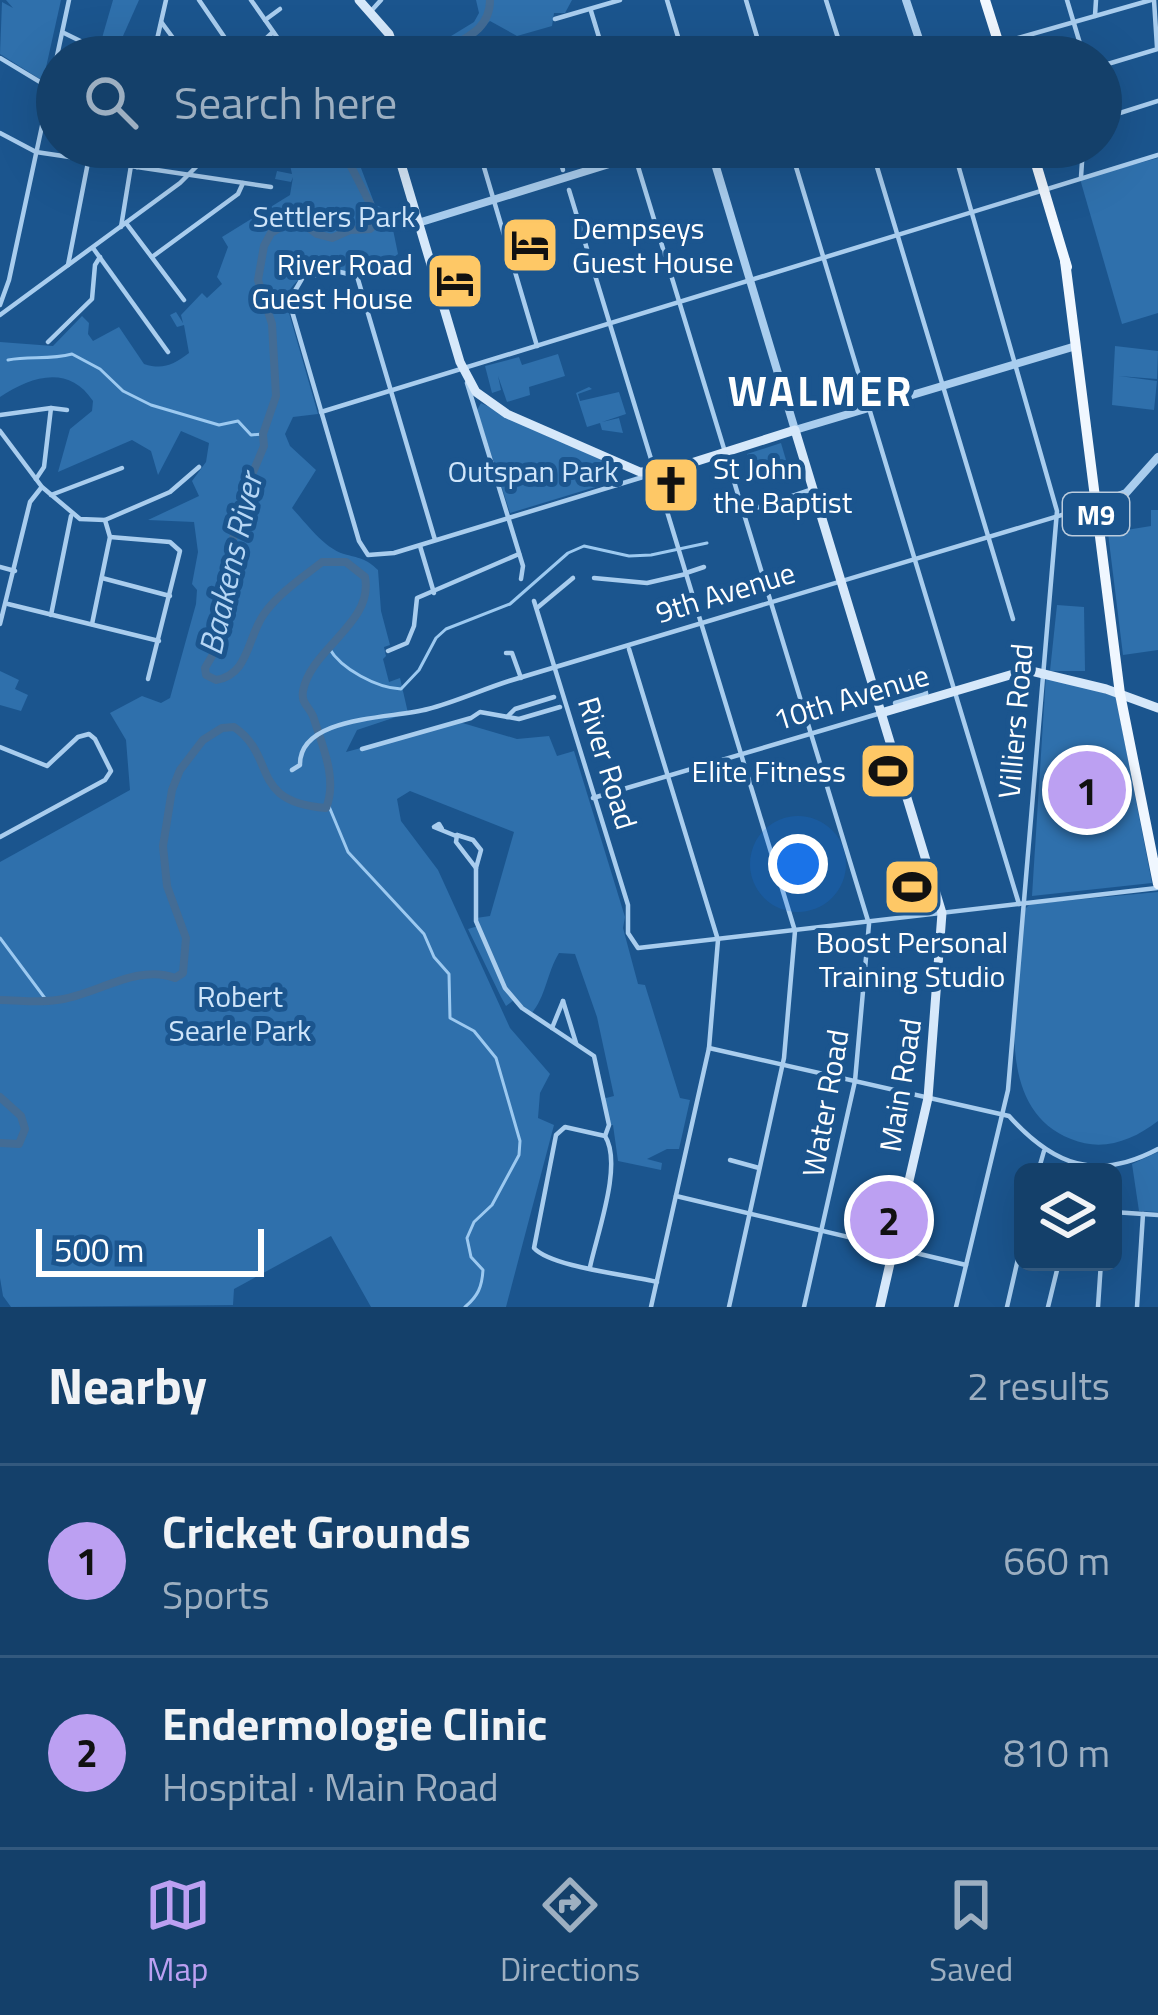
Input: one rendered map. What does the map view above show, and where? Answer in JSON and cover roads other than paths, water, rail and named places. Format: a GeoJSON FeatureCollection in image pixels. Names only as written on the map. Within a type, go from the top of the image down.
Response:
{"type":"FeatureCollection","features":[{"type":"Feature","properties":{"kind":"main road"},"geometry":{"type":"LineString","coordinates":[[985,0],[996,36]]}},
{"type":"Feature","properties":{"kind":"main road"},"geometry":{"type":"LineString","coordinates":[[365,3],[389,36]]}},
{"type":"Feature","properties":{"kind":"main road"},"geometry":{"type":"LineString","coordinates":[[404,168],[465,372],[481,400],[620,464],[654,471],[795,430]]}},
{"type":"Feature","properties":{"kind":"main road","name":"M9"},"geometry":{"type":"LineString","coordinates":[[1038,168],[1065,261],[1114,650],[1158,886]]}},
{"type":"Feature","properties":{"kind":"main road","name":"Main Road"},"geometry":{"type":"LineString","coordinates":[[795,430],[942,913],[928,1098],[879,1307]]}},
{"type":"Feature","properties":{"kind":"main road","name":"10th Avenue"},"geometry":{"type":"LineString","coordinates":[[882,712],[1027,670],[1158,708]]}},
{"type":"Feature","properties":{"kind":"main road","name":"M9"},"geometry":{"type":"LineString","coordinates":[[1145,817],[1158,869]]}},
{"type":"Feature","properties":{"kind":"street"},"geometry":{"type":"LineString","coordinates":[[61,36],[69,0]]}},
{"type":"Feature","properties":{"kind":"street"},"geometry":{"type":"LineString","coordinates":[[158,36],[166,0]]}},
{"type":"Feature","properties":{"kind":"street"},"geometry":{"type":"LineString","coordinates":[[199,0],[226,36]]}},
{"type":"Feature","properties":{"kind":"street"},"geometry":{"type":"LineString","coordinates":[[251,0],[276,36]]}},
{"type":"Feature","properties":{"kind":"street"},"geometry":{"type":"LineString","coordinates":[[365,3],[381,0]]}},
{"type":"Feature","properties":{"kind":"street"},"geometry":{"type":"LineString","coordinates":[[555,19],[620,0]]}},
{"type":"Feature","properties":{"kind":"street"},"geometry":{"type":"LineString","coordinates":[[668,0],[678,36]]}},
{"type":"Feature","properties":{"kind":"street"},"geometry":{"type":"LineString","coordinates":[[746,0],[757,36]]}},
{"type":"Feature","properties":{"kind":"street"},"geometry":{"type":"LineString","coordinates":[[826,0],[837,36]]}},
{"type":"Feature","properties":{"kind":"street"},"geometry":{"type":"LineString","coordinates":[[908,0],[919,36]]}},
{"type":"Feature","properties":{"kind":"street"},"geometry":{"type":"LineString","coordinates":[[1067,0],[1077,36]]}},
{"type":"Feature","properties":{"kind":"street"},"geometry":{"type":"LineString","coordinates":[[1095,16],[1096,0]]}},
{"type":"Feature","properties":{"kind":"street"},"geometry":{"type":"LineString","coordinates":[[1038,36],[1152,0],[1158,51],[1122,60]]}},
{"type":"Feature","properties":{"kind":"street"},"geometry":{"type":"LineString","coordinates":[[265,20],[280,9]]}},
{"type":"Feature","properties":{"kind":"street"},"geometry":{"type":"LineString","coordinates":[[591,10],[599,36]]}},
{"type":"Feature","properties":{"kind":"street"},"geometry":{"type":"LineString","coordinates":[[161,22],[171,36]]}},
{"type":"Feature","properties":{"kind":"street"},"geometry":{"type":"LineString","coordinates":[[62,32],[70,36]]}},
{"type":"Feature","properties":{"kind":"street"},"geometry":{"type":"LineString","coordinates":[[268,36],[273,32]]}},
{"type":"Feature","properties":{"kind":"street"},"geometry":{"type":"LineString","coordinates":[[0,58],[36,80]]}},
{"type":"Feature","properties":{"kind":"street"},"geometry":{"type":"LineString","coordinates":[[1122,112],[1158,101]]}},
{"type":"Feature","properties":{"kind":"street"},"geometry":{"type":"LineString","coordinates":[[0,133],[36,152],[0,305]]}},
{"type":"Feature","properties":{"kind":"street"},"geometry":{"type":"LineString","coordinates":[[1122,165],[1158,155]]}},
{"type":"Feature","properties":{"kind":"street"},"geometry":{"type":"LineString","coordinates":[[68,265],[86,168]]}},
{"type":"Feature","properties":{"kind":"street"},"geometry":{"type":"LineString","coordinates":[[124,225],[134,168]]}},
{"type":"Feature","properties":{"kind":"street"},"geometry":{"type":"LineString","coordinates":[[148,168],[271,188]]}},
{"type":"Feature","properties":{"kind":"street"},"geometry":{"type":"LineString","coordinates":[[0,315],[194,168]]}},
{"type":"Feature","properties":{"kind":"street"},"geometry":{"type":"LineString","coordinates":[[484,168],[537,346]]}},
{"type":"Feature","properties":{"kind":"street"},"geometry":{"type":"LineString","coordinates":[[420,222],[584,168]]}},
{"type":"Feature","properties":{"kind":"street","name":"Water Road"},"geometry":{"type":"LineString","coordinates":[[638,168],[868,922],[855,1081],[804,1307]]}},
{"type":"Feature","properties":{"kind":"street","name":"Main Road"},"geometry":{"type":"LineString","coordinates":[[716,168],[795,430]]}},
{"type":"Feature","properties":{"kind":"street"},"geometry":{"type":"LineString","coordinates":[[797,168],[1021,904]]}},
{"type":"Feature","properties":{"kind":"street"},"geometry":{"type":"LineString","coordinates":[[877,168],[1013,619]]}},
{"type":"Feature","properties":{"kind":"street","name":"Villiers Road"},"geometry":{"type":"LineString","coordinates":[[956,1307],[1003,1115],[1056,516],[958,168]]}},
{"type":"Feature","properties":{"kind":"street"},"geometry":{"type":"LineString","coordinates":[[1081,177],[1082,168]]}},
{"type":"Feature","properties":{"kind":"street"},"geometry":{"type":"LineString","coordinates":[[321,412],[465,372],[1112,168]]}},
{"type":"Feature","properties":{"kind":"street"},"geometry":{"type":"LineString","coordinates":[[152,256],[238,194],[243,183]]}},
{"type":"Feature","properties":{"kind":"street"},"geometry":{"type":"LineString","coordinates":[[569,190],[795,931],[782,1065],[729,1307]]}},
{"type":"Feature","properties":{"kind":"street"},"geometry":{"type":"LineString","coordinates":[[124,225],[184,300]]}},
{"type":"Feature","properties":{"kind":"street"},"geometry":{"type":"LineString","coordinates":[[93,248],[168,352]]}},
{"type":"Feature","properties":{"kind":"street"},"geometry":{"type":"LineString","coordinates":[[48,342],[92,299],[100,257]]}},
{"type":"Feature","properties":{"kind":"street"},"geometry":{"type":"LineString","coordinates":[[435,540],[357,276],[348,272],[309,275],[299,280],[289,300],[359,541],[368,555],[378,557],[643,478]]}},
{"type":"Feature","properties":{"kind":"street"},"geometry":{"type":"LineString","coordinates":[[4,296],[12,307]]}},
{"type":"Feature","properties":{"kind":"street"},"geometry":{"type":"LineString","coordinates":[[795,430],[1076,346]]}},
{"type":"Feature","properties":{"kind":"street"},"geometry":{"type":"LineString","coordinates":[[481,400],[524,572],[521,579]]}},
{"type":"Feature","properties":{"kind":"street"},"geometry":{"type":"LineString","coordinates":[[35,478],[44,467],[51,408]]}},
{"type":"Feature","properties":{"kind":"street"},"geometry":{"type":"LineString","coordinates":[[0,416],[67,410]]}},
{"type":"Feature","properties":{"kind":"street"},"geometry":{"type":"LineString","coordinates":[[0,431],[42,487],[71,516],[105,520],[175,489],[199,466]]}},
{"type":"Feature","properties":{"kind":"street"},"geometry":{"type":"LineString","coordinates":[[0,454],[11,446]]}},
{"type":"Feature","properties":{"kind":"street","name":"9th Avenue"},"geometry":{"type":"LineString","coordinates":[[292,770],[300,765],[302,748],[341,724],[417,712],[1120,496],[1158,457]]}},
{"type":"Feature","properties":{"kind":"street"},"geometry":{"type":"LineString","coordinates":[[616,485],[620,464]]}},
{"type":"Feature","properties":{"kind":"street"},"geometry":{"type":"LineString","coordinates":[[51,496],[122,468]]}},
{"type":"Feature","properties":{"kind":"street"},"geometry":{"type":"LineString","coordinates":[[0,624],[32,497],[42,487]]}},
{"type":"Feature","properties":{"kind":"street"},"geometry":{"type":"LineString","coordinates":[[744,512],[814,489]]}},
{"type":"Feature","properties":{"kind":"street"},"geometry":{"type":"LineString","coordinates":[[51,614],[71,516]]}},
{"type":"Feature","properties":{"kind":"street"},"geometry":{"type":"LineString","coordinates":[[92,624],[110,537],[105,520]]}},
{"type":"Feature","properties":{"kind":"street"},"geometry":{"type":"LineString","coordinates":[[110,537],[176,545],[180,557],[148,679]]}},
{"type":"Feature","properties":{"kind":"street"},"geometry":{"type":"LineString","coordinates":[[420,545],[434,592]]}},
{"type":"Feature","properties":{"kind":"street"},"geometry":{"type":"LineString","coordinates":[[388,651],[407,643],[416,600],[519,554]]}},
{"type":"Feature","properties":{"kind":"street"},"geometry":{"type":"LineString","coordinates":[[594,578],[650,583],[704,567]]}},
{"type":"Feature","properties":{"kind":"street"},"geometry":{"type":"LineString","coordinates":[[0,568],[15,571]]}},
{"type":"Feature","properties":{"kind":"street"},"geometry":{"type":"LineString","coordinates":[[102,578],[170,596]]}},
{"type":"Feature","properties":{"kind":"street","name":"River Road"},"geometry":{"type":"LineString","coordinates":[[573,578],[535,604],[628,905],[631,940],[643,950],[718,940]]}},
{"type":"Feature","properties":{"kind":"street"},"geometry":{"type":"LineString","coordinates":[[8,604],[159,640]]}},
{"type":"Feature","properties":{"kind":"street"},"geometry":{"type":"LineString","coordinates":[[628,647],[718,940],[709,1048],[651,1307]]}},
{"type":"Feature","properties":{"kind":"street"},"geometry":{"type":"LineString","coordinates":[[506,653],[512,653],[521,678]]}},
{"type":"Feature","properties":{"kind":"street"},"geometry":{"type":"LineString","coordinates":[[875,688],[908,681],[909,672]]}},
{"type":"Feature","properties":{"kind":"street"},"geometry":{"type":"LineString","coordinates":[[895,703],[927,696],[923,680]]}},
{"type":"Feature","properties":{"kind":"street"},"geometry":{"type":"LineString","coordinates":[[507,717],[514,710],[554,697]]}},
{"type":"Feature","properties":{"kind":"street"},"geometry":{"type":"LineString","coordinates":[[540,701],[545,712]]}},
{"type":"Feature","properties":{"kind":"street"},"geometry":{"type":"LineString","coordinates":[[362,749],[479,712],[507,717],[563,706]]}},
{"type":"Feature","properties":{"kind":"street","name":"10th Avenue"},"geometry":{"type":"LineString","coordinates":[[593,798],[882,712]]}},
{"type":"Feature","properties":{"kind":"street"},"geometry":{"type":"LineString","coordinates":[[0,747],[45,766],[78,737],[90,735],[111,770],[105,780],[0,837]]}},
{"type":"Feature","properties":{"kind":"street"},"geometry":{"type":"LineString","coordinates":[[442,829],[478,844],[476,921],[515,1002],[595,1057],[609,1125],[605,1136]]}},
{"type":"Feature","properties":{"kind":"street"},"geometry":{"type":"LineString","coordinates":[[456,836],[458,846],[476,868]]}},
{"type":"Feature","properties":{"kind":"street"},"geometry":{"type":"LineString","coordinates":[[718,940],[1158,886]]}},
{"type":"Feature","properties":{"kind":"street"},"geometry":{"type":"LineString","coordinates":[[552,1028],[563,1001],[577,1043]]}},
{"type":"Feature","properties":{"kind":"street"},"geometry":{"type":"LineString","coordinates":[[709,1048],[1010,1117],[1044,1150],[1074,1163],[1103,1166],[1158,1149]]}},
{"type":"Feature","properties":{"kind":"street"},"geometry":{"type":"LineString","coordinates":[[590,1267],[612,1168],[611,1146],[605,1136],[571,1126],[558,1130],[532,1240],[536,1251],[590,1267],[657,1282]]}},
{"type":"Feature","properties":{"kind":"street"},"geometry":{"type":"LineString","coordinates":[[1040,1163],[1044,1150]]}},
{"type":"Feature","properties":{"kind":"street"},"geometry":{"type":"LineString","coordinates":[[730,1160],[760,1168]]}},
{"type":"Feature","properties":{"kind":"street"},"geometry":{"type":"LineString","coordinates":[[676,1196],[966,1265]]}},
{"type":"Feature","properties":{"kind":"street"},"geometry":{"type":"LineString","coordinates":[[1122,1213],[1158,1215]]}},
{"type":"Feature","properties":{"kind":"street"},"geometry":{"type":"LineString","coordinates":[[1137,1307],[1143,1214]]}},
{"type":"Feature","properties":{"kind":"street"},"geometry":{"type":"LineString","coordinates":[[1007,1307],[1015,1271]]}},
{"type":"Feature","properties":{"kind":"street"},"geometry":{"type":"LineString","coordinates":[[1048,1307],[1057,1271]]}},
{"type":"Feature","properties":{"kind":"street"},"geometry":{"type":"LineString","coordinates":[[1098,1307],[1100,1271]]}},
{"type":"Feature","properties":{"kind":"waterway","name":"Baakens River"},"geometry":{"type":"LineString","coordinates":[[468,36],[485,21],[490,0]]}},
{"type":"Feature","properties":{"kind":"waterway","name":"Baakens River"},"geometry":{"type":"LineString","coordinates":[[0,1000],[57,1000],[131,977],[161,974],[175,978],[183,973],[186,938],[167,886],[163,846],[180,770],[203,740],[222,728],[234,727],[247,739],[274,788],[285,797],[326,808],[327,762],[303,691],[317,662],[360,608],[365,577],[346,562],[322,562],[270,606],[235,671],[216,680],[206,675],[205,668],[215,651],[219,604],[242,498],[264,446],[263,434],[276,396],[272,324],[258,280],[264,246],[271,233],[288,223],[301,222],[332,238],[350,230],[370,229],[379,221],[352,168]]}},
{"type":"Feature","properties":{"kind":"waterway"},"geometry":{"type":"LineString","coordinates":[[8,360],[72,354],[151,405],[219,425],[238,421],[251,435],[263,434]]}},
{"type":"Feature","properties":{"kind":"waterway"},"geometry":{"type":"LineString","coordinates":[[329,648],[360,676],[401,689],[446,629],[510,604],[568,553],[584,546],[629,556],[651,555],[707,543]]}},
{"type":"Feature","properties":{"kind":"waterway"},"geometry":{"type":"LineString","coordinates":[[328,804],[348,852],[424,934],[434,957],[449,974],[450,1018],[474,1031],[496,1058],[520,1141],[519,1155],[492,1205],[474,1222],[467,1238],[471,1257],[483,1270],[478,1291],[465,1307]]}},
{"type":"Feature","properties":{"kind":"waterway"},"geometry":{"type":"LineString","coordinates":[[0,938],[47,1001]]}},
{"type":"Feature","properties":{"kind":"waterway","name":"Baakens River"},"geometry":{"type":"LineString","coordinates":[[0,1097],[21,1116],[25,1129],[19,1144],[0,1143]]}},
{"type":"Feature","properties":{"kind":"place","name":"Dempseys Guest House"},"geometry":{"type":"Point","coordinates":[530,245]}},
{"type":"Feature","properties":{"kind":"place","name":"River Road Guest House"},"geometry":{"type":"Point","coordinates":[455,281]}},
{"type":"Feature","properties":{"kind":"place","name":"St John the Baptist"},"geometry":{"type":"Point","coordinates":[671,485]}},
{"type":"Feature","properties":{"kind":"place","name":"Elite Fitness"},"geometry":{"type":"Point","coordinates":[888,771]}},
{"type":"Feature","properties":{"kind":"place","name":"Cricket Grounds"},"geometry":{"type":"Point","coordinates":[1087,790]}},
{"type":"Feature","properties":{"kind":"place","name":"Boost Personal Training Studio"},"geometry":{"type":"Point","coordinates":[912,887]}},
{"type":"Feature","properties":{"kind":"place","name":"Endermologie Clinic"},"geometry":{"type":"Point","coordinates":[889,1220]}},
{"type":"Feature","properties":{"kind":"district","name":"WALMER"},"geometry":{"type":"Point","coordinates":[821,390]}},
{"type":"Feature","properties":{"kind":"park label","name":"Settlers Park"},"geometry":{"type":"Point","coordinates":[334,216]}},
{"type":"Feature","properties":{"kind":"park label","name":"Outspan Park"},"geometry":{"type":"Point","coordinates":[533,471]}},
{"type":"Feature","properties":{"kind":"park label","name":"Robert Searle Park"},"geometry":{"type":"Point","coordinates":[240,1013]}}]}
